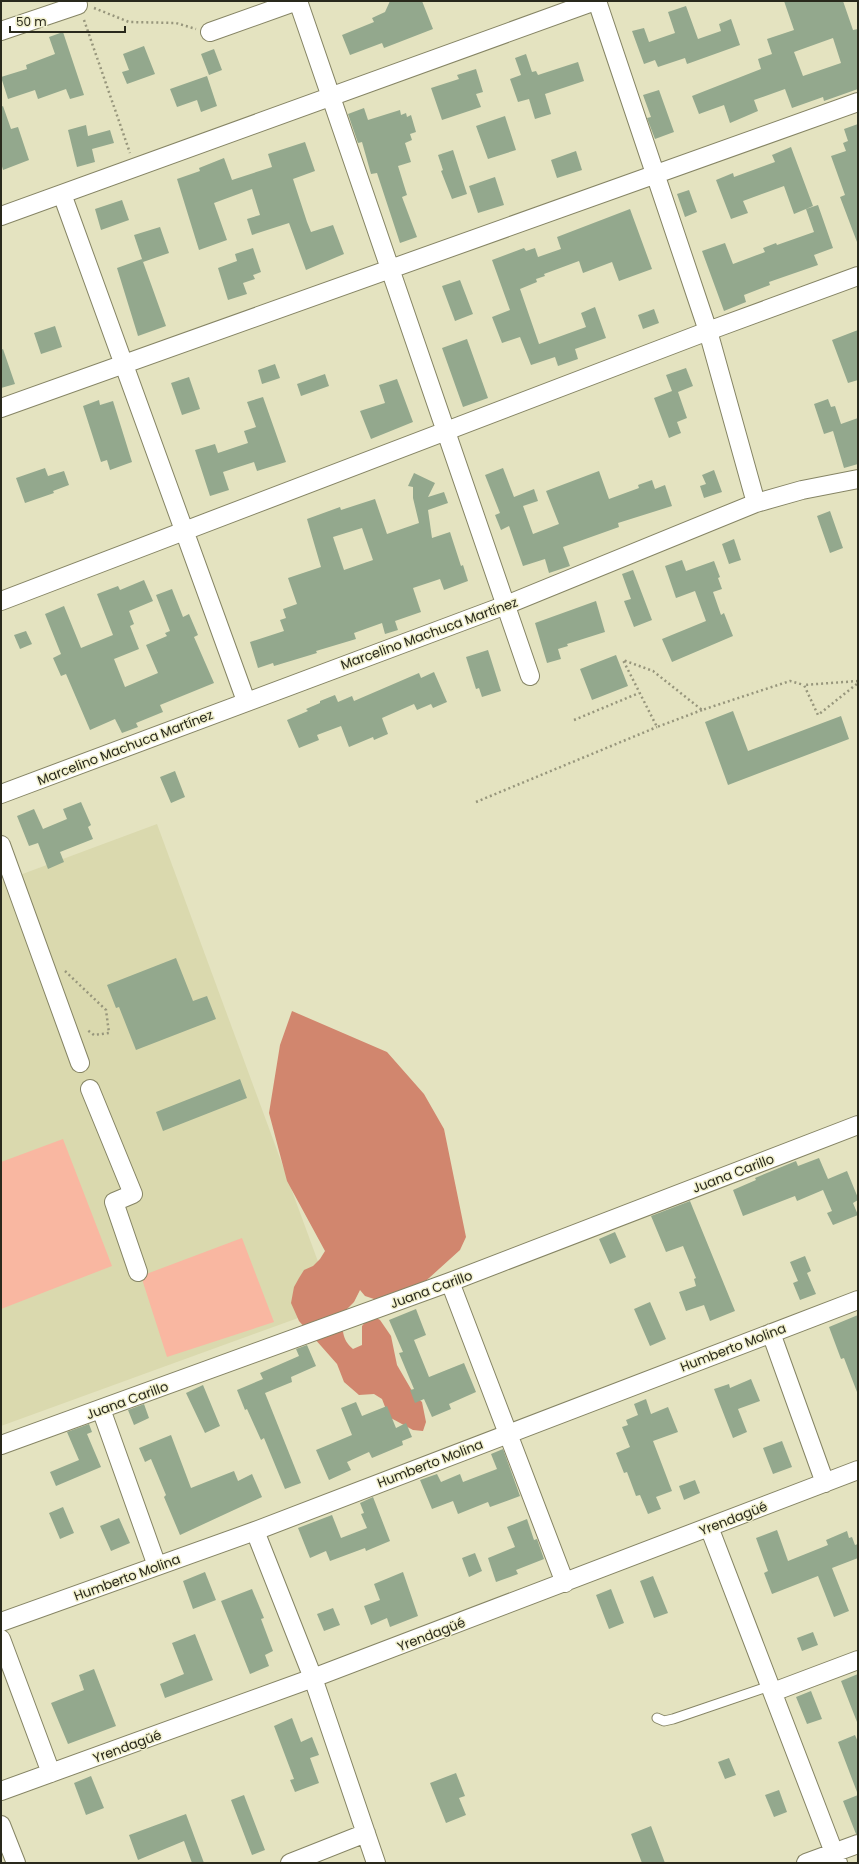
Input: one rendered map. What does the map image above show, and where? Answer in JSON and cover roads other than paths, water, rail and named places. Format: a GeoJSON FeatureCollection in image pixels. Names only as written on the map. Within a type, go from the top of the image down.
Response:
{"type":"FeatureCollection","features":[{"type":"Feature","properties":{"kind":"street"},"geometry":{"type":"LineString","coordinates":[[210,32],[298,1],[530,676]]}},
{"type":"Feature","properties":{"kind":"street"},"geometry":{"type":"LineString","coordinates":[[1,216],[596,1],[708,331],[756,503]]}},
{"type":"Feature","properties":{"kind":"street"},"geometry":{"type":"LineString","coordinates":[[1,31],[85,6]]}},
{"type":"Feature","properties":{"kind":"street"},"geometry":{"type":"LineString","coordinates":[[1,408],[858,102]]}},
{"type":"Feature","properties":{"kind":"street"},"geometry":{"type":"LineString","coordinates":[[62,194],[246,701]]}},
{"type":"Feature","properties":{"kind":"street"},"geometry":{"type":"LineString","coordinates":[[1,601],[708,331],[858,276]]}},
{"type":"Feature","properties":{"kind":"street","name":"Marcelino Machuca Martínez"},"geometry":{"type":"LineString","coordinates":[[1,794],[246,701],[506,605],[756,503],[802,490],[858,479]]}},
{"type":"Feature","properties":{"kind":"street"},"geometry":{"type":"LineString","coordinates":[[1,845],[80,1064]]}},
{"type":"Feature","properties":{"kind":"street"},"geometry":{"type":"LineString","coordinates":[[90,1089],[133,1194],[114,1202],[138,1272]]}},
{"type":"Feature","properties":{"kind":"street","name":"Juana Carillo"},"geometry":{"type":"LineString","coordinates":[[1,1445],[450,1282],[858,1125]]}},
{"type":"Feature","properties":{"kind":"street"},"geometry":{"type":"LineString","coordinates":[[450,1282],[565,1583]]}},
{"type":"Feature","properties":{"kind":"street","name":"Humberto Molina"},"geometry":{"type":"LineString","coordinates":[[1,1622],[255,1530],[858,1300]]}},
{"type":"Feature","properties":{"kind":"street"},"geometry":{"type":"LineString","coordinates":[[771,1333],[824,1483]]}},
{"type":"Feature","properties":{"kind":"street"},"geometry":{"type":"LineString","coordinates":[[101,1409],[157,1566]]}},
{"type":"Feature","properties":{"kind":"street","name":"Yrendagüé"},"geometry":{"type":"LineString","coordinates":[[1,1791],[313,1678],[858,1470]]}},
{"type":"Feature","properties":{"kind":"street"},"geometry":{"type":"LineString","coordinates":[[709,1527],[836,1858]]}},
{"type":"Feature","properties":{"kind":"street"},"geometry":{"type":"LineString","coordinates":[[255,1530],[313,1678],[376,1863]]}},
{"type":"Feature","properties":{"kind":"street"},"geometry":{"type":"LineString","coordinates":[[1,1639],[51,1773]]}},
{"type":"Feature","properties":{"kind":"street"},"geometry":{"type":"LineString","coordinates":[[771,1689],[858,1660]]}},
{"type":"Feature","properties":{"kind":"street"},"geometry":{"type":"LineString","coordinates":[[1,1825],[16,1863]]}},
{"type":"Feature","properties":{"kind":"street"},"geometry":{"type":"LineString","coordinates":[[290,1863],[366,1833]]}},
{"type":"Feature","properties":{"kind":"street"},"geometry":{"type":"LineString","coordinates":[[806,1863],[836,1858],[858,1844]]}},
{"type":"Feature","properties":{"kind":"lane"},"geometry":{"type":"LineString","coordinates":[[657,1718],[664,1721],[674,1719],[771,1689]]}}]}
